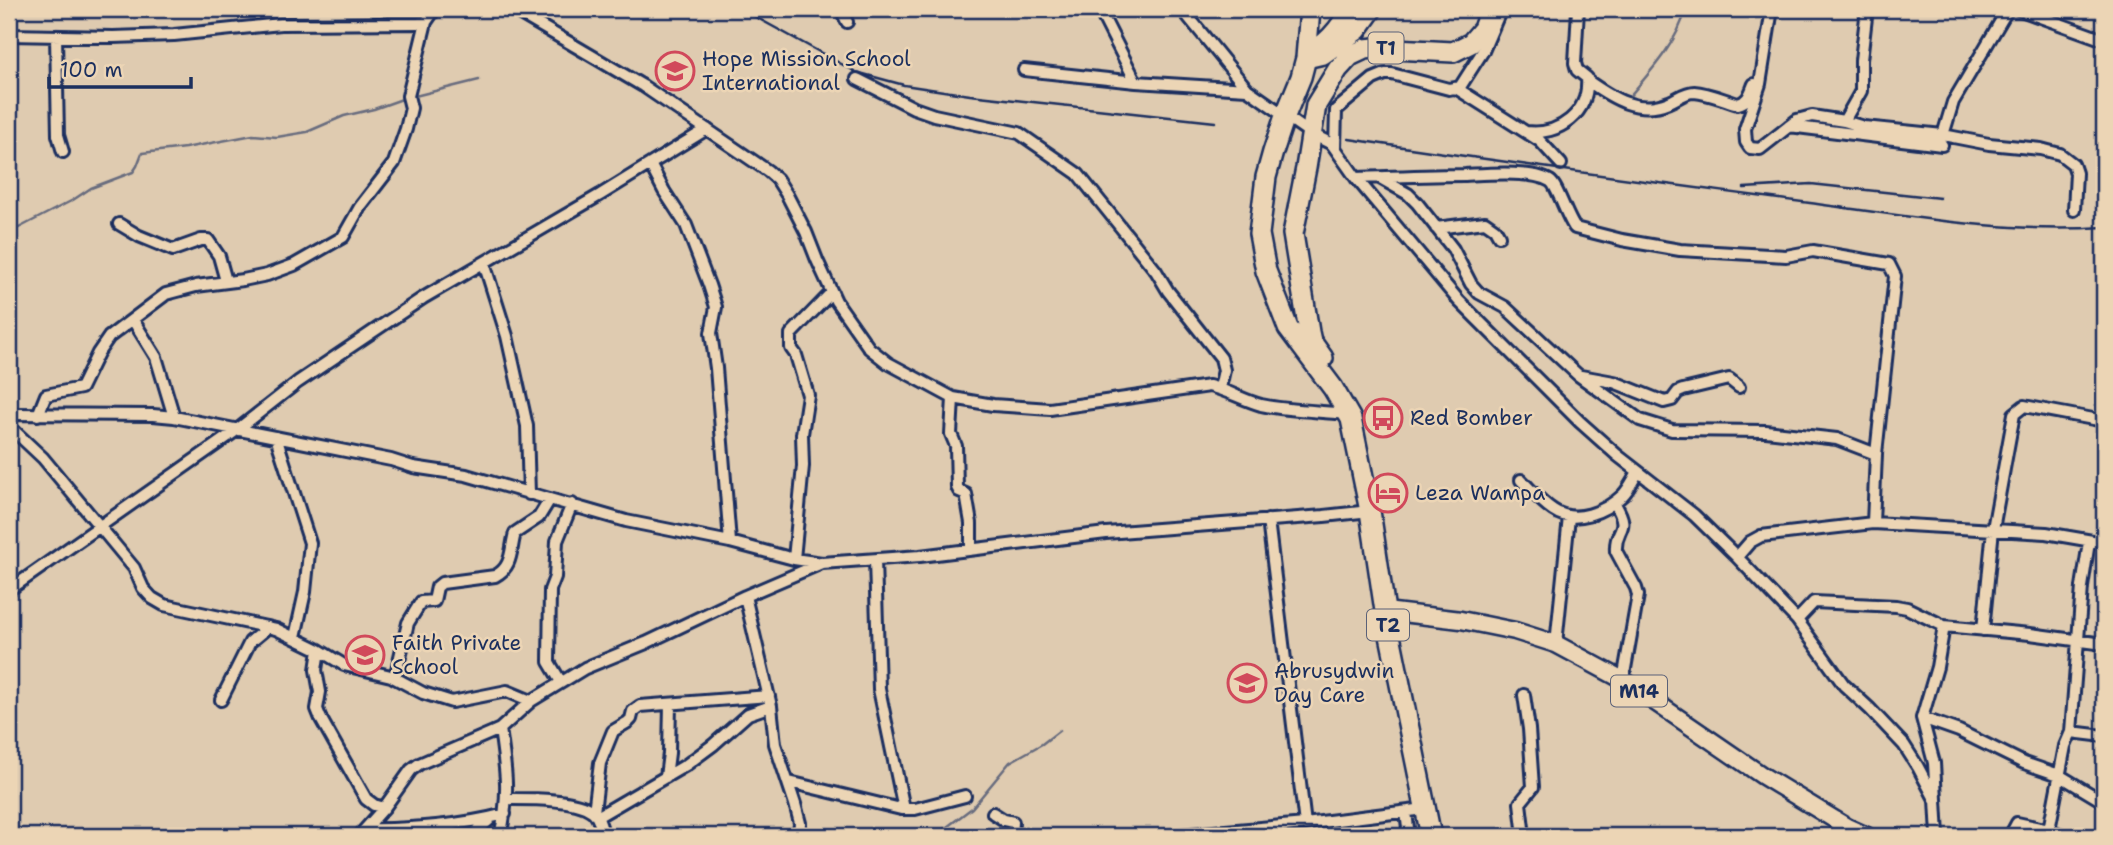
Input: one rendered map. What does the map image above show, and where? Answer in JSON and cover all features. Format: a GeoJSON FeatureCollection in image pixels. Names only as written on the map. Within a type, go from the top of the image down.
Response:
{"type":"FeatureCollection","features":[{"type":"Feature","properties":{"kind":"highway"},"geometry":{"type":"LineString","coordinates":[[1310,9],[1306,58],[1266,177],[1259,234],[1266,271],[1288,328],[1349,414]]}},
{"type":"Feature","properties":{"kind":"highway"},"geometry":{"type":"LineString","coordinates":[[1306,58],[1326,42],[1349,9]]}},
{"type":"Feature","properties":{"kind":"highway"},"geometry":{"type":"LineString","coordinates":[[1306,58],[1323,54],[1357,30],[1372,9]]}},
{"type":"Feature","properties":{"kind":"highway","name":"T1"},"geometry":{"type":"LineString","coordinates":[[1311,133],[1316,105],[1338,69],[1350,56],[1376,47],[1453,52],[1471,43],[1483,29],[1490,9]]}},
{"type":"Feature","properties":{"kind":"highway"},"geometry":{"type":"LineString","coordinates":[[1311,133],[1307,168],[1293,234],[1309,332],[1316,349],[1346,387],[1351,400],[1349,414]]}},
{"type":"Feature","properties":{"kind":"highway","name":"T2"},"geometry":{"type":"LineString","coordinates":[[1349,414],[1370,510],[1416,810],[1431,836]]}},
{"type":"Feature","properties":{"kind":"main road","name":"M14"},"geometry":{"type":"LineString","coordinates":[[1385,611],[1461,620],[1515,631],[1556,644],[1623,680],[1763,776],[1847,827],[1867,836]]}},
{"type":"Feature","properties":{"kind":"street"},"geometry":{"type":"LineString","coordinates":[[38,415],[47,395],[80,388],[104,342],[174,290],[226,281],[243,281],[276,272],[304,260],[344,237],[360,207],[394,163],[411,108],[408,96],[426,22],[435,9]]}},
{"type":"Feature","properties":{"kind":"street"},"geometry":{"type":"LineString","coordinates":[[512,9],[620,72],[777,179],[797,213],[840,307],[869,348],[888,363],[953,398],[1003,406],[1050,409],[1200,386],[1220,388],[1244,400],[1265,405],[1349,414]]}},
{"type":"Feature","properties":{"kind":"street"},"geometry":{"type":"LineString","coordinates":[[841,9],[847,22]]}},
{"type":"Feature","properties":{"kind":"street"},"geometry":{"type":"LineString","coordinates":[[1099,9],[1136,82]]}},
{"type":"Feature","properties":{"kind":"street"},"geometry":{"type":"LineString","coordinates":[[1182,9],[1247,89],[1335,148],[1356,178],[1459,300],[1580,422],[1694,516],[1797,620],[1844,685],[1904,745],[1936,801]]}},
{"type":"Feature","properties":{"kind":"street"},"geometry":{"type":"LineString","coordinates":[[1456,89],[1464,83],[1483,51],[1501,9]]}},
{"type":"Feature","properties":{"kind":"street"},"geometry":{"type":"LineString","coordinates":[[1578,9],[1577,69],[1588,81],[1614,98],[1639,107],[1660,105],[1694,92],[1738,104],[1749,97],[1762,67]]}},
{"type":"Feature","properties":{"kind":"street"},"geometry":{"type":"LineString","coordinates":[[1772,9],[1757,97],[1745,129],[1746,142],[1750,148],[1760,149],[1804,117],[1844,121],[1942,140]]}},
{"type":"Feature","properties":{"kind":"street"},"geometry":{"type":"LineString","coordinates":[[1844,121],[1861,91],[1861,60],[1867,9]]}},
{"type":"Feature","properties":{"kind":"street"},"geometry":{"type":"LineString","coordinates":[[1942,140],[1953,102],[2008,9]]}},
{"type":"Feature","properties":{"kind":"street"},"geometry":{"type":"LineString","coordinates":[[2018,9],[2104,40]]}},
{"type":"Feature","properties":{"kind":"street"},"geometry":{"type":"LineString","coordinates":[[9,35],[174,35],[296,23],[426,22]]}},
{"type":"Feature","properties":{"kind":"street"},"geometry":{"type":"LineString","coordinates":[[56,36],[58,135],[63,152]]}},
{"type":"Feature","properties":{"kind":"street"},"geometry":{"type":"LineString","coordinates":[[1024,70],[1136,82],[1247,89]]}},
{"type":"Feature","properties":{"kind":"street"},"geometry":{"type":"LineString","coordinates":[[1335,148],[1336,110],[1373,79],[1392,74],[1456,89],[1539,141],[1561,164]]}},
{"type":"Feature","properties":{"kind":"street"},"geometry":{"type":"LineString","coordinates":[[857,79],[921,110],[1019,133],[1078,174],[1221,358],[1224,370],[1220,388]]}},
{"type":"Feature","properties":{"kind":"street"},"geometry":{"type":"LineString","coordinates":[[1526,132],[1547,132],[1563,125],[1584,102],[1588,81]]}},
{"type":"Feature","properties":{"kind":"street"},"geometry":{"type":"LineString","coordinates":[[1789,126],[2041,149],[2060,154],[2075,168],[2074,210]]}},
{"type":"Feature","properties":{"kind":"street"},"geometry":{"type":"LineString","coordinates":[[9,590],[237,430],[299,382],[423,298],[707,129]]}},
{"type":"Feature","properties":{"kind":"street"},"geometry":{"type":"LineString","coordinates":[[650,164],[686,225],[716,307],[712,340],[730,542]]}},
{"type":"Feature","properties":{"kind":"street"},"geometry":{"type":"LineString","coordinates":[[1356,178],[1497,173],[1525,175],[1547,180],[1555,185],[1575,228],[1622,240],[1694,252],[1789,256],[1813,251],[1889,264],[1895,275],[1876,454],[1872,523]]}},
{"type":"Feature","properties":{"kind":"street"},"geometry":{"type":"LineString","coordinates":[[1377,177],[1408,194],[1457,256],[1476,290],[1505,307],[1578,375],[1645,423],[1672,430],[1766,431],[1817,436],[1844,441],[1876,454]]}},
{"type":"Feature","properties":{"kind":"street"},"geometry":{"type":"LineString","coordinates":[[1436,228],[1485,222],[1495,229],[1499,236]]}},
{"type":"Feature","properties":{"kind":"street"},"geometry":{"type":"LineString","coordinates":[[119,224],[139,236],[173,250],[208,240],[219,256],[226,281]]}},
{"type":"Feature","properties":{"kind":"street"},"geometry":{"type":"LineString","coordinates":[[484,263],[507,336],[527,426],[529,494]]}},
{"type":"Feature","properties":{"kind":"street"},"geometry":{"type":"LineString","coordinates":[[794,559],[803,466],[802,434],[808,395],[796,355],[791,348],[791,334],[832,292]]}},
{"type":"Feature","properties":{"kind":"street"},"geometry":{"type":"LineString","coordinates":[[133,320],[159,364],[174,417]]}},
{"type":"Feature","properties":{"kind":"street"},"geometry":{"type":"LineString","coordinates":[[1578,375],[1614,382],[1664,402],[1672,400],[1683,390],[1729,379],[1739,387]]}},
{"type":"Feature","properties":{"kind":"street"},"geometry":{"type":"LineString","coordinates":[[953,398],[951,433],[956,446],[957,487],[966,494],[969,504],[971,549]]}},
{"type":"Feature","properties":{"kind":"street"},"geometry":{"type":"LineString","coordinates":[[1983,630],[1993,529],[2016,411],[2024,406],[2104,421]]}},
{"type":"Feature","properties":{"kind":"street"},"geometry":{"type":"LineString","coordinates":[[9,414],[174,417],[391,460],[414,467],[467,475],[626,521],[822,563],[874,560],[1106,533],[1370,510]]}},
{"type":"Feature","properties":{"kind":"street"},"geometry":{"type":"LineString","coordinates":[[9,426],[43,458],[134,568],[144,588],[157,601],[179,610],[268,627],[295,637],[344,666],[395,678],[423,693],[449,702],[507,691],[531,701]]}},
{"type":"Feature","properties":{"kind":"street"},"geometry":{"type":"LineString","coordinates":[[276,437],[310,543],[305,592],[295,637]]}},
{"type":"Feature","properties":{"kind":"street"},"geometry":{"type":"LineString","coordinates":[[1521,480],[1552,510],[1569,517],[1582,517],[1625,494],[1638,472]]}},
{"type":"Feature","properties":{"kind":"street"},"geometry":{"type":"LineString","coordinates":[[395,678],[406,628],[419,603],[424,600],[434,601],[437,587],[442,583],[495,576],[502,572],[509,564],[515,533],[540,517],[550,499]]}},
{"type":"Feature","properties":{"kind":"street"},"geometry":{"type":"LineString","coordinates":[[1614,502],[1624,525],[1615,546],[1616,551],[1638,595],[1623,680]]}},
{"type":"Feature","properties":{"kind":"street"},"geometry":{"type":"LineString","coordinates":[[561,682],[549,662],[550,590],[555,577],[557,541],[572,504]]}},
{"type":"Feature","properties":{"kind":"street"},"geometry":{"type":"LineString","coordinates":[[1556,644],[1569,517]]}},
{"type":"Feature","properties":{"kind":"street"},"geometry":{"type":"LineString","coordinates":[[1268,520],[1305,824]]}},
{"type":"Feature","properties":{"kind":"street"},"geometry":{"type":"LineString","coordinates":[[1737,557],[1750,542],[1761,536],[1872,523],[2046,533],[2104,544]]}},
{"type":"Feature","properties":{"kind":"street"},"geometry":{"type":"LineString","coordinates":[[2049,830],[2065,746],[2071,732],[2082,587],[2089,542]]}},
{"type":"Feature","properties":{"kind":"street"},"geometry":{"type":"LineString","coordinates":[[874,560],[879,689],[904,809]]}},
{"type":"Feature","properties":{"kind":"street"},"geometry":{"type":"LineString","coordinates":[[363,832],[415,767],[500,729],[531,701],[598,662],[822,563]]}},
{"type":"Feature","properties":{"kind":"street"},"geometry":{"type":"LineString","coordinates":[[745,596],[770,701],[775,744],[800,823],[799,836]]}},
{"type":"Feature","properties":{"kind":"street"},"geometry":{"type":"LineString","coordinates":[[1797,620],[1814,602],[1874,604],[1907,608],[1944,626],[2104,644]]}},
{"type":"Feature","properties":{"kind":"street"},"geometry":{"type":"LineString","coordinates":[[1938,836],[1934,762],[1922,718],[1937,667],[1944,626]]}},
{"type":"Feature","properties":{"kind":"street"},"geometry":{"type":"LineString","coordinates":[[221,699],[250,642],[268,627]]}},
{"type":"Feature","properties":{"kind":"street"},"geometry":{"type":"LineString","coordinates":[[318,650],[316,670],[320,692],[317,709],[321,719],[366,799],[374,806],[384,808]]}},
{"type":"Feature","properties":{"kind":"street"},"geometry":{"type":"LineString","coordinates":[[1524,695],[1533,787],[1520,803],[1524,836]]}},
{"type":"Feature","properties":{"kind":"street"},"geometry":{"type":"LineString","coordinates":[[595,815],[600,763],[613,731],[628,722],[633,711],[640,706],[770,701]]}},
{"type":"Feature","properties":{"kind":"street"},"geometry":{"type":"LineString","coordinates":[[595,815],[686,765],[748,714],[770,701]]}},
{"type":"Feature","properties":{"kind":"street"},"geometry":{"type":"LineString","coordinates":[[666,777],[670,704]]}},
{"type":"Feature","properties":{"kind":"street"},"geometry":{"type":"LineString","coordinates":[[1922,718],[1959,731],[2024,763],[2059,775],[2104,802]]}},
{"type":"Feature","properties":{"kind":"street"},"geometry":{"type":"LineString","coordinates":[[500,729],[507,775],[507,799],[500,836]]}},
{"type":"Feature","properties":{"kind":"street"},"geometry":{"type":"LineString","coordinates":[[2071,732],[2104,736]]}},
{"type":"Feature","properties":{"kind":"street"},"geometry":{"type":"LineString","coordinates":[[789,782],[904,809],[915,809],[965,796]]}},
{"type":"Feature","properties":{"kind":"street"},"geometry":{"type":"LineString","coordinates":[[507,799],[562,801],[585,807],[595,815],[604,836]]}},
{"type":"Feature","properties":{"kind":"street"},"geometry":{"type":"LineString","coordinates":[[1167,836],[1211,834],[1416,810],[1409,836]]}},
{"type":"Feature","properties":{"kind":"street"},"geometry":{"type":"LineString","coordinates":[[993,813],[1013,822],[1012,836]]}},
{"type":"Feature","properties":{"kind":"street"},"geometry":{"type":"LineString","coordinates":[[363,832],[396,833],[505,814]]}},
{"type":"Feature","properties":{"kind":"street"},"geometry":{"type":"LineString","coordinates":[[472,836],[490,818]]}},
{"type":"Feature","properties":{"kind":"street"},"geometry":{"type":"LineString","coordinates":[[2010,836],[2017,823],[2065,836]]}},
{"type":"Feature","properties":{"kind":"waterway"},"geometry":{"type":"LineString","coordinates":[[1628,98],[1670,45],[1686,9]]}},
{"type":"Feature","properties":{"kind":"waterway"},"geometry":{"type":"LineString","coordinates":[[411,97],[479,80]]}},
{"type":"Feature","properties":{"kind":"waterway"},"geometry":{"type":"LineString","coordinates":[[9,233],[91,188],[133,172],[142,153],[253,135],[277,137],[307,132],[344,116],[405,98]]}},
{"type":"Feature","properties":{"kind":"waterway"},"geometry":{"type":"LineString","coordinates":[[935,836],[972,808],[1010,762],[1060,730]]}},
{"type":"Feature","properties":{"kind":"railway"},"geometry":{"type":"LineString","coordinates":[[741,9],[856,72],[904,85],[970,95],[1215,122]]}},
{"type":"Feature","properties":{"kind":"railway"},"geometry":{"type":"LineString","coordinates":[[1349,139],[1920,218],[2030,228],[2104,227]]}},
{"type":"Feature","properties":{"kind":"railway"},"geometry":{"type":"LineString","coordinates":[[1744,188],[1811,184],[1940,198]]}},
{"type":"Feature","properties":{"kind":"place","name":"Hope Mission School International"},"geometry":{"type":"Point","coordinates":[675,71]}},
{"type":"Feature","properties":{"kind":"place","name":"Red Bomber"},"geometry":{"type":"Point","coordinates":[1383,418]}},
{"type":"Feature","properties":{"kind":"place","name":"Leza Wampa"},"geometry":{"type":"Point","coordinates":[1388,493]}},
{"type":"Feature","properties":{"kind":"place","name":"Faith Private School"},"geometry":{"type":"Point","coordinates":[365,655]}},
{"type":"Feature","properties":{"kind":"place","name":"Abrusydwin Day Care"},"geometry":{"type":"Point","coordinates":[1247,683]}}]}
